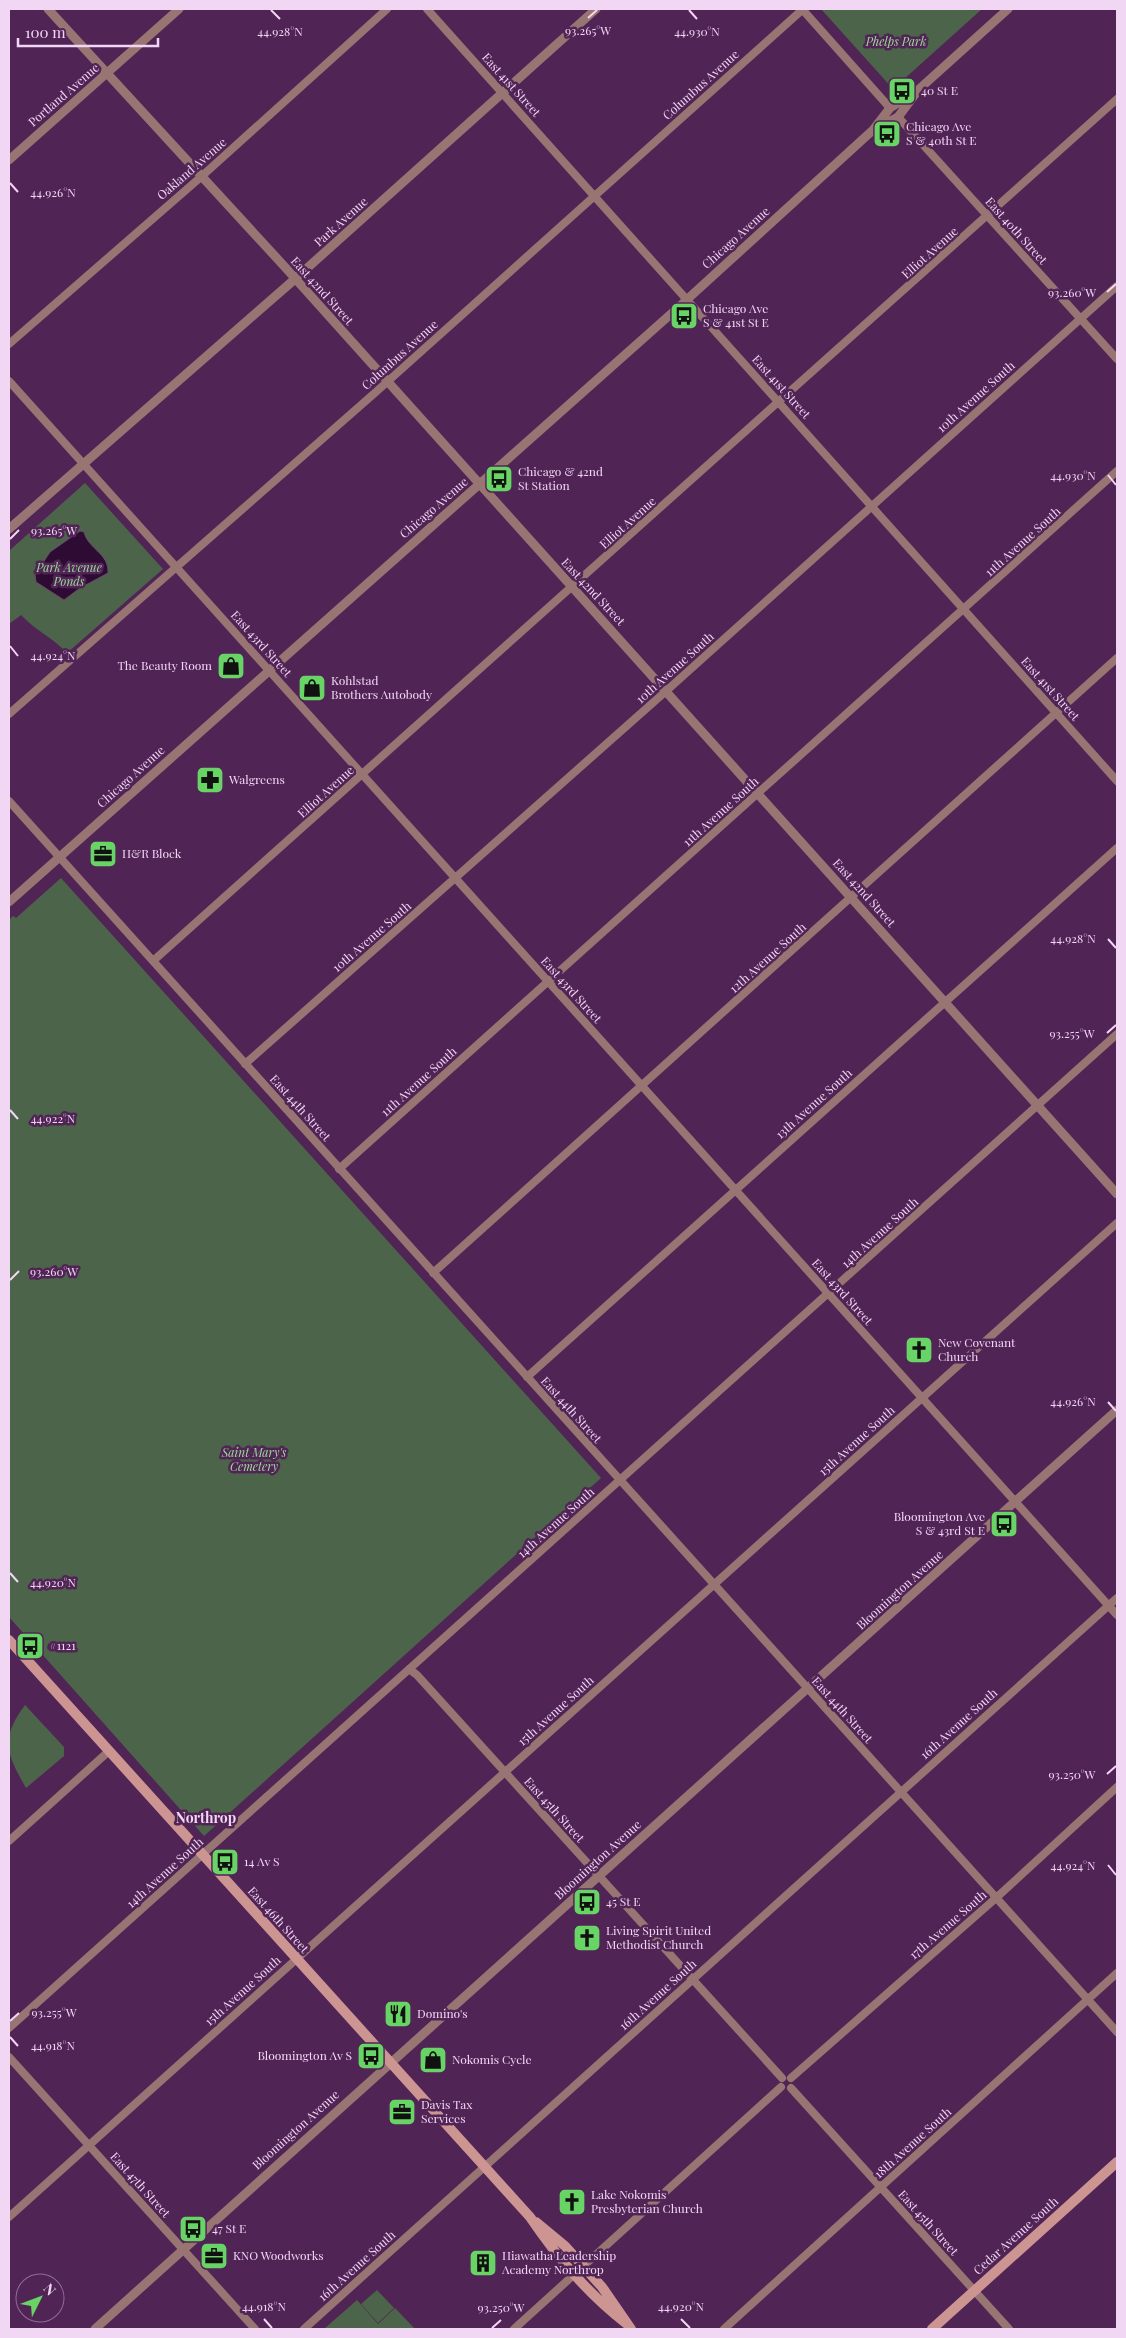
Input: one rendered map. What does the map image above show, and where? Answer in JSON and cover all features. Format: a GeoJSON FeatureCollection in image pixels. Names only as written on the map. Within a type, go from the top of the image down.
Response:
{"type":"FeatureCollection","features":[{"type":"Feature","properties":{"kind":"main road","name":"East 46th Street"},"geometry":{"type":"LineString","coordinates":[[9,1640],[484,2167],[530,2217],[556,2238],[584,2267],[608,2294],[629,2326]]}},
{"type":"Feature","properties":{"kind":"main road","name":"Cedar Avenue South"},"geometry":{"type":"LineString","coordinates":[[932,2329],[1117,2162]]}},
{"type":"Feature","properties":{"kind":"main road","name":"East 46th Street"},"geometry":{"type":"LineString","coordinates":[[530,2217],[550,2248],[574,2275],[598,2301],[629,2326]]}},
{"type":"Feature","properties":{"kind":"street","name":"East 42nd Street"},"geometry":{"type":"LineString","coordinates":[[48,9],[295,279],[1117,1194]]}},
{"type":"Feature","properties":{"kind":"street","name":"Portland Avenue"},"geometry":{"type":"LineString","coordinates":[[9,160],[179,9]]}},
{"type":"Feature","properties":{"kind":"street","name":"Oakland Avenue"},"geometry":{"type":"LineString","coordinates":[[9,344],[202,176],[387,9]]}},
{"type":"Feature","properties":{"kind":"street","name":"East 41st Street"},"geometry":{"type":"LineString","coordinates":[[427,9],[1117,781]]}},
{"type":"Feature","properties":{"kind":"street","name":"Park Avenue"},"geometry":{"type":"LineString","coordinates":[[9,529],[295,279],[596,9]]}},
{"type":"Feature","properties":{"kind":"street"},"geometry":{"type":"LineString","coordinates":[[802,9],[890,108]]}},
{"type":"Feature","properties":{"kind":"street","name":"Columbus Avenue"},"geometry":{"type":"LineString","coordinates":[[9,714],[387,382],[802,9]]}},
{"type":"Feature","properties":{"kind":"street","name":"Chicago Avenue"},"geometry":{"type":"LineString","coordinates":[[9,902],[687,299],[873,130],[890,108],[917,91],[1008,9]]}},
{"type":"Feature","properties":{"kind":"street","name":"Chicago Avenue"},"geometry":{"type":"LineString","coordinates":[[873,130],[898,117],[917,91]]}},
{"type":"Feature","properties":{"kind":"street","name":"Elliot Avenue"},"geometry":{"type":"LineString","coordinates":[[153,961],[1117,99]]}},
{"type":"Feature","properties":{"kind":"street","name":"East 40th Street"},"geometry":{"type":"LineString","coordinates":[[898,117],[1117,359]]}},
{"type":"Feature","properties":{"kind":"street","name":"10th Avenue South"},"geometry":{"type":"LineString","coordinates":[[245,1064],[665,692],[1117,286]]}},
{"type":"Feature","properties":{"kind":"street","name":"East 43rd Street"},"geometry":{"type":"LineString","coordinates":[[9,381],[1117,1615]]}},
{"type":"Feature","properties":{"kind":"street","name":"11th Avenue South"},"geometry":{"type":"LineString","coordinates":[[339,1169],[549,983],[1117,472]]}},
{"type":"Feature","properties":{"kind":"street","name":"12th Avenue South"},"geometry":{"type":"LineString","coordinates":[[433,1273],[852,899],[1117,658]]}},
{"type":"Feature","properties":{"kind":"street","name":"East 44th Street"},"geometry":{"type":"LineString","coordinates":[[9,801],[1117,2032]]}},
{"type":"Feature","properties":{"kind":"street","name":"13th Avenue South"},"geometry":{"type":"LineString","coordinates":[[527,1378],[1117,848]]}},
{"type":"Feature","properties":{"kind":"street","name":"14th Avenue South"},"geometry":{"type":"LineString","coordinates":[[9,2028],[1117,1034]]}},
{"type":"Feature","properties":{"kind":"street","name":"15th Avenue South"},"geometry":{"type":"LineString","coordinates":[[9,2216],[1117,1222]]}},
{"type":"Feature","properties":{"kind":"street","name":"Bloomington Avenue"},"geometry":{"type":"LineString","coordinates":[[95,2329],[390,2062],[808,1690],[1117,1410]]}},
{"type":"Feature","properties":{"kind":"street","name":"16th Avenue South"},"geometry":{"type":"LineString","coordinates":[[304,2329],[1117,1598]]}},
{"type":"Feature","properties":{"kind":"street","name":"East 45th Street"},"geometry":{"type":"LineString","coordinates":[[409,1669],[417,1675],[782,2078]]}},
{"type":"Feature","properties":{"kind":"street"},"geometry":{"type":"LineString","coordinates":[[9,1841],[109,1751]]}},
{"type":"Feature","properties":{"kind":"street","name":"17th Avenue South"},"geometry":{"type":"LineString","coordinates":[[791,2078],[996,1898],[1117,1787]]}},
{"type":"Feature","properties":{"kind":"street","name":"18th Avenue South"},"geometry":{"type":"LineString","coordinates":[[724,2329],[1117,1974]]}},
{"type":"Feature","properties":{"kind":"street","name":"East 47th Street"},"geometry":{"type":"LineString","coordinates":[[9,2056],[255,2329]]}},
{"type":"Feature","properties":{"kind":"street"},"geometry":{"type":"LineString","coordinates":[[788,2076],[791,2078],[793,2085],[791,2088],[786,2090],[781,2087],[780,2081],[782,2078],[788,2076]]}},
{"type":"Feature","properties":{"kind":"street"},"geometry":{"type":"LineString","coordinates":[[514,2329],[781,2087]]}},
{"type":"Feature","properties":{"kind":"street","name":"East 45th Street"},"geometry":{"type":"LineString","coordinates":[[791,2088],[1009,2329]]}},
{"type":"Feature","properties":{"kind":"green space","name":"Phelps Park"},"geometry":{"type":"Polygon","coordinates":[[[821,9],[982,9],[893,89],[821,9]]]}},
{"type":"Feature","properties":{"kind":"green space","name":"Park Avenue Ponds"},"geometry":{"type":"Polygon","coordinates":[[[85,483],[163,569],[67,653],[21,615],[9,624],[9,551],[85,483]]]}},
{"type":"Feature","properties":{"kind":"green space","name":"Saint Mary's Cemetery"},"geometry":{"type":"Polygon","coordinates":[[[61,878],[601,1478],[204,1836],[9,1617],[9,920],[13,916],[16,918],[61,878]]]}},
{"type":"Feature","properties":{"kind":"green space"},"geometry":{"type":"Polygon","coordinates":[[[25,1705],[64,1747],[64,1756],[26,1788],[14,1765],[9,1746],[12,1727],[25,1705]]]}},
{"type":"Feature","properties":{"kind":"green space"},"geometry":{"type":"Polygon","coordinates":[[[377,2290],[394,2308],[378,2323],[361,2304],[377,2290]]]}},
{"type":"Feature","properties":{"kind":"green space"},"geometry":{"type":"Polygon","coordinates":[[[357,2300],[378,2324],[395,2308],[415,2329],[324,2329],[357,2300]]]}},
{"type":"Feature","properties":{"kind":"shaded area"},"geometry":{"type":"Polygon","coordinates":[[[80,531],[84,532],[86,538],[102,556],[108,573],[80,588],[64,600],[36,582],[35,575],[50,552],[80,531]]]}},
{"type":"Feature","properties":{"kind":"place","name":"40 St E"},"geometry":{"type":"Point","coordinates":[902,91]}},
{"type":"Feature","properties":{"kind":"place","name":"Chicago Ave S & 40th St E"},"geometry":{"type":"Point","coordinates":[887,134]}},
{"type":"Feature","properties":{"kind":"place","name":"Chicago Ave S & 41st St E"},"geometry":{"type":"Point","coordinates":[684,316]}},
{"type":"Feature","properties":{"kind":"place","name":"Chicago & 42nd St Station"},"geometry":{"type":"Point","coordinates":[499,479]}},
{"type":"Feature","properties":{"kind":"place","name":"The Beauty Room"},"geometry":{"type":"Point","coordinates":[231,666]}},
{"type":"Feature","properties":{"kind":"place","name":"Kohlstad Brothers Autobody"},"geometry":{"type":"Point","coordinates":[312,688]}},
{"type":"Feature","properties":{"kind":"place","name":"Walgreens"},"geometry":{"type":"Point","coordinates":[210,780]}},
{"type":"Feature","properties":{"kind":"place","name":"H&R Block"},"geometry":{"type":"Point","coordinates":[103,854]}},
{"type":"Feature","properties":{"kind":"place","name":"New Covenant Church"},"geometry":{"type":"Point","coordinates":[919,1350]}},
{"type":"Feature","properties":{"kind":"place","name":"Bloomington Ave S & 43rd St E"},"geometry":{"type":"Point","coordinates":[1004,1524]}},
{"type":"Feature","properties":{"kind":"place","name":"#1121"},"geometry":{"type":"Point","coordinates":[30,1646]}},
{"type":"Feature","properties":{"kind":"place","name":"14 Av S"},"geometry":{"type":"Point","coordinates":[225,1862]}},
{"type":"Feature","properties":{"kind":"place","name":"45 St E"},"geometry":{"type":"Point","coordinates":[587,1902]}},
{"type":"Feature","properties":{"kind":"place","name":"Living Spirit United Methodist Church"},"geometry":{"type":"Point","coordinates":[587,1938]}},
{"type":"Feature","properties":{"kind":"place","name":"Domino's"},"geometry":{"type":"Point","coordinates":[398,2014]}},
{"type":"Feature","properties":{"kind":"place","name":"Bloomington Av S"},"geometry":{"type":"Point","coordinates":[371,2056]}},
{"type":"Feature","properties":{"kind":"place","name":"Nokomis Cycle"},"geometry":{"type":"Point","coordinates":[433,2060]}},
{"type":"Feature","properties":{"kind":"place","name":"Davis Tax Services"},"geometry":{"type":"Point","coordinates":[402,2112]}},
{"type":"Feature","properties":{"kind":"place","name":"Lake Nokomis Presbyterian Church"},"geometry":{"type":"Point","coordinates":[572,2202]}},
{"type":"Feature","properties":{"kind":"place","name":"47 St E"},"geometry":{"type":"Point","coordinates":[193,2229]}},
{"type":"Feature","properties":{"kind":"place","name":"KNO Woodworks"},"geometry":{"type":"Point","coordinates":[214,2256]}},
{"type":"Feature","properties":{"kind":"place","name":"Hiawatha Leadership Academy Northrop"},"geometry":{"type":"Point","coordinates":[483,2263]}},
{"type":"Feature","properties":{"kind":"district","name":"Northrop"},"geometry":{"type":"Point","coordinates":[206,1818]}}]}
